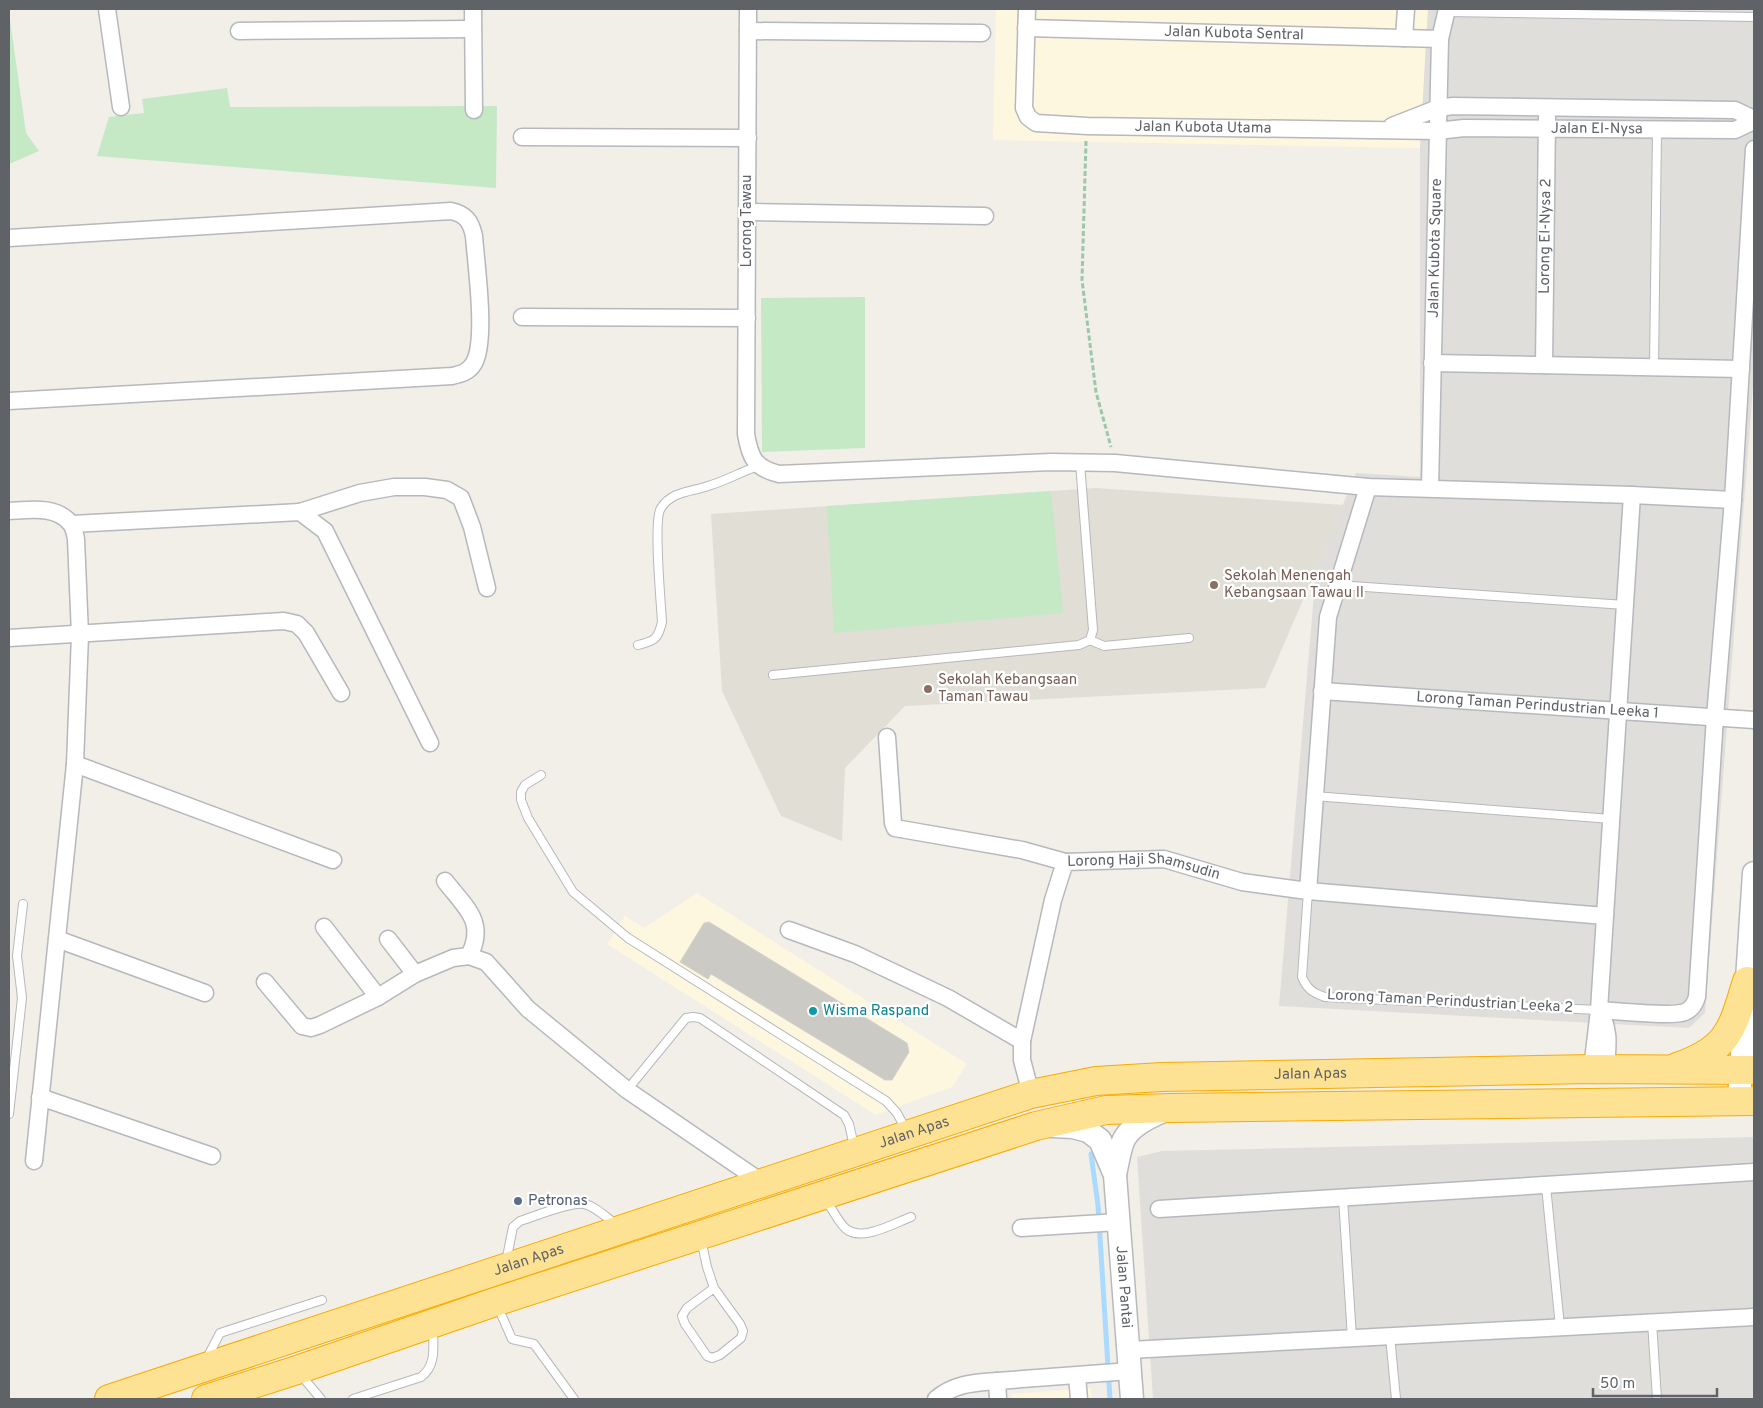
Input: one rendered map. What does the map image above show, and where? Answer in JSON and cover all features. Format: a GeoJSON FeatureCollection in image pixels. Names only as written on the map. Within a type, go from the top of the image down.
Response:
{"type":"FeatureCollection","features":[{"type":"Feature","properties":{"kind":"highway"},"geometry":{"type":"LineString","coordinates":[[1669,1070],[1700,1058],[1716,1047],[1725,1037],[1751,991]]}},
{"type":"Feature","properties":{"kind":"highway","name":"Jalan Apas"},"geometry":{"type":"LineString","coordinates":[[109,1399],[1031,1094],[1096,1081],[1162,1078],[1599,1070],[1748,1070]]}},
{"type":"Feature","properties":{"kind":"highway"},"geometry":{"type":"LineString","coordinates":[[1444,1073],[1522,1082],[1580,1083],[1591,1087],[1594,1091],[1594,1104]]}},
{"type":"Feature","properties":{"kind":"highway","name":"Jalan Apas"},"geometry":{"type":"LineString","coordinates":[[206,1399],[495,1302],[1036,1126],[1106,1110],[1594,1104],[1749,1107]]}},
{"type":"Feature","properties":{"kind":"street"},"geometry":{"type":"LineString","coordinates":[[108,9],[121,107]]}},
{"type":"Feature","properties":{"kind":"street"},"geometry":{"type":"LineString","coordinates":[[473,9],[474,110]]}},
{"type":"Feature","properties":{"kind":"street","name":"Lorong Tawau"},"geometry":{"type":"LineString","coordinates":[[748,9],[746,434],[750,453],[758,466]]}},
{"type":"Feature","properties":{"kind":"street"},"geometry":{"type":"LineString","coordinates":[[1026,28],[1027,9]]}},
{"type":"Feature","properties":{"kind":"street"},"geometry":{"type":"LineString","coordinates":[[1404,38],[1406,9]]}},
{"type":"Feature","properties":{"kind":"street","name":"Jalan Kubota Square"},"geometry":{"type":"LineString","coordinates":[[1430,488],[1440,39],[1447,10]]}},
{"type":"Feature","properties":{"kind":"street","name":"Jalan Kubota Sentral"},"geometry":{"type":"LineString","coordinates":[[1026,28],[1440,39]]}},
{"type":"Feature","properties":{"kind":"street","name":"Jalan Kubota Utama"},"geometry":{"type":"LineString","coordinates":[[1026,28],[1024,108],[1028,117],[1036,123],[1087,126],[1437,131]]}},
{"type":"Feature","properties":{"kind":"street"},"geometry":{"type":"LineString","coordinates":[[239,31],[473,30]]}},
{"type":"Feature","properties":{"kind":"street"},"geometry":{"type":"LineString","coordinates":[[748,31],[982,33]]}},
{"type":"Feature","properties":{"kind":"street","name":"Jalan El-Nysa"},"geometry":{"type":"LineString","coordinates":[[1438,108],[1453,106],[1734,110],[1754,120]]}},
{"type":"Feature","properties":{"kind":"street","name":"Lorong El-Nysa 2"},"geometry":{"type":"LineString","coordinates":[[1544,365],[1547,107]]}},
{"type":"Feature","properties":{"kind":"street","name":"Jalan Kubota Utama"},"geometry":{"type":"LineString","coordinates":[[1381,130],[1438,108]]}},
{"type":"Feature","properties":{"kind":"street","name":"Jalan El-Nysa"},"geometry":{"type":"LineString","coordinates":[[1437,131],[1464,128],[1657,131],[1735,130],[1754,120]]}},
{"type":"Feature","properties":{"kind":"street"},"geometry":{"type":"LineString","coordinates":[[522,136],[748,138]]}},
{"type":"Feature","properties":{"kind":"street"},"geometry":{"type":"LineString","coordinates":[[1599,1010],[1677,1014],[1684,1012],[1694,1004],[1697,997],[1715,717],[1733,500],[1754,149]]}},
{"type":"Feature","properties":{"kind":"street"},"geometry":{"type":"LineString","coordinates":[[9,238],[451,210],[460,213],[472,225],[480,318],[480,345],[474,364],[465,373],[452,376],[9,401]]}},
{"type":"Feature","properties":{"kind":"street"},"geometry":{"type":"LineString","coordinates":[[747,212],[985,216]]}},
{"type":"Feature","properties":{"kind":"street"},"geometry":{"type":"LineString","coordinates":[[522,317],[747,318]]}},
{"type":"Feature","properties":{"kind":"street"},"geometry":{"type":"LineString","coordinates":[[1432,362],[1741,369]]}},
{"type":"Feature","properties":{"kind":"street"},"geometry":{"type":"LineString","coordinates":[[758,466],[766,471],[779,474],[1051,462],[1115,463],[1368,487],[1733,500]]}},
{"type":"Feature","properties":{"kind":"street"},"geometry":{"type":"LineString","coordinates":[[72,524],[300,512],[360,493],[394,487],[425,487],[447,490],[461,498],[472,527],[487,588]]}},
{"type":"Feature","properties":{"kind":"street"},"geometry":{"type":"LineString","coordinates":[[1308,891],[1328,617],[1368,487]]}},
{"type":"Feature","properties":{"kind":"street"},"geometry":{"type":"LineString","coordinates":[[1599,1070],[1599,1010],[1632,495]]}},
{"type":"Feature","properties":{"kind":"street"},"geometry":{"type":"LineString","coordinates":[[9,511],[42,509],[59,513],[72,524],[76,539],[80,635],[76,764],[34,1160]]}},
{"type":"Feature","properties":{"kind":"street"},"geometry":{"type":"LineString","coordinates":[[300,512],[325,531],[430,743]]}},
{"type":"Feature","properties":{"kind":"street"},"geometry":{"type":"LineString","coordinates":[[9,638],[284,621],[298,624],[306,633],[341,693]]}},
{"type":"Feature","properties":{"kind":"street","name":"Lorong Taman Perindustrian Leeka 1"},"geometry":{"type":"LineString","coordinates":[[1322,691],[1754,720]]}},
{"type":"Feature","properties":{"kind":"street"},"geometry":{"type":"LineString","coordinates":[[887,737],[893,823],[895,828],[1022,850],[1066,862]]}},
{"type":"Feature","properties":{"kind":"street"},"geometry":{"type":"LineString","coordinates":[[76,764],[333,860]]}},
{"type":"Feature","properties":{"kind":"street","name":"Lorong Haji Shamsudin"},"geometry":{"type":"LineString","coordinates":[[1031,1094],[1022,1060],[1022,1041],[1053,900],[1066,862],[1164,859],[1242,882],[1308,891],[1605,916]]}},
{"type":"Feature","properties":{"kind":"street"},"geometry":{"type":"LineString","coordinates":[[1749,1107],[1748,1070],[1754,873]]}},
{"type":"Feature","properties":{"kind":"street"},"geometry":{"type":"LineString","coordinates":[[445,881],[475,920],[477,934],[469,956]]}},
{"type":"Feature","properties":{"kind":"street"},"geometry":{"type":"LineString","coordinates":[[324,928],[378,997]]}},
{"type":"Feature","properties":{"kind":"street"},"geometry":{"type":"LineString","coordinates":[[790,930],[855,954],[948,998],[1022,1041]]}},
{"type":"Feature","properties":{"kind":"street"},"geometry":{"type":"LineString","coordinates":[[57,939],[206,992]]}},
{"type":"Feature","properties":{"kind":"street"},"geometry":{"type":"LineString","coordinates":[[388,939],[415,974]]}},
{"type":"Feature","properties":{"kind":"street"},"geometry":{"type":"LineString","coordinates":[[265,982],[302,1026],[311,1028],[378,997],[415,974],[453,958],[469,956],[486,962],[528,1009],[627,1090],[763,1183]]}},
{"type":"Feature","properties":{"kind":"street"},"geometry":{"type":"LineString","coordinates":[[40,1097],[212,1156]]}},
{"type":"Feature","properties":{"kind":"street"},"geometry":{"type":"LineString","coordinates":[[1115,1175],[1122,1142],[1130,1131],[1146,1119],[1170,1108]]}},
{"type":"Feature","properties":{"kind":"street"},"geometry":{"type":"LineString","coordinates":[[1036,1126],[1073,1127],[1088,1131],[1100,1140],[1115,1175]]}},
{"type":"Feature","properties":{"kind":"street"},"geometry":{"type":"LineString","coordinates":[[1159,1210],[1754,1172]]}},
{"type":"Feature","properties":{"kind":"street","name":"Jalan Pantai"},"geometry":{"type":"LineString","coordinates":[[1115,1175],[1113,1222],[1126,1365],[1132,1399]]}},
{"type":"Feature","properties":{"kind":"street"},"geometry":{"type":"LineString","coordinates":[[1021,1228],[1113,1222]]}},
{"type":"Feature","properties":{"kind":"street"},"geometry":{"type":"LineString","coordinates":[[936,1399],[948,1390],[970,1383],[1085,1375],[1126,1365],[1352,1338],[1754,1317]]}},
{"type":"Feature","properties":{"kind":"street"},"geometry":{"type":"LineString","coordinates":[[1079,1399],[1085,1375]]}},
{"type":"Feature","properties":{"kind":"street"},"geometry":{"type":"LineString","coordinates":[[997,1381],[998,1399]]}},
{"type":"Feature","properties":{"kind":"lane"},"geometry":{"type":"LineString","coordinates":[[1447,10],[1754,17]]}},
{"type":"Feature","properties":{"kind":"lane"},"geometry":{"type":"LineString","coordinates":[[1654,367],[1657,131]]}},
{"type":"Feature","properties":{"kind":"lane"},"geometry":{"type":"LineString","coordinates":[[1080,463],[1093,630],[1090,640]]}},
{"type":"Feature","properties":{"kind":"lane"},"geometry":{"type":"LineString","coordinates":[[638,645],[652,642],[659,633],[662,622],[657,525],[660,508],[671,498],[687,490],[708,487],[758,466]]}},
{"type":"Feature","properties":{"kind":"lane"},"geometry":{"type":"LineString","coordinates":[[1337,585],[1625,605]]}},
{"type":"Feature","properties":{"kind":"lane"},"geometry":{"type":"LineString","coordinates":[[773,676],[1079,644],[1090,640],[1104,646],[1189,638]]}},
{"type":"Feature","properties":{"kind":"lane"},"geometry":{"type":"LineString","coordinates":[[541,774],[525,785],[520,792],[521,800],[528,818],[573,892],[628,938],[886,1101],[897,1112],[908,1134]]}},
{"type":"Feature","properties":{"kind":"lane"},"geometry":{"type":"LineString","coordinates":[[1314,796],[1611,818]]}},
{"type":"Feature","properties":{"kind":"lane","name":"Lorong Taman Perindustrian Leeka 2"},"geometry":{"type":"LineString","coordinates":[[1308,891],[1302,955],[1302,977],[1306,986],[1313,994],[1325,997],[1599,1010]]}},
{"type":"Feature","properties":{"kind":"lane"},"geometry":{"type":"LineString","coordinates":[[9,1114],[22,998],[17,956],[23,904]]}},
{"type":"Feature","properties":{"kind":"lane"},"geometry":{"type":"LineString","coordinates":[[627,1090],[686,1018],[693,1016],[700,1018],[844,1115],[849,1124],[856,1153]]}},
{"type":"Feature","properties":{"kind":"lane"},"geometry":{"type":"LineString","coordinates":[[1546,1186],[1560,1327]]}},
{"type":"Feature","properties":{"kind":"lane"},"geometry":{"type":"LineString","coordinates":[[823,1195],[846,1229],[857,1234],[868,1234],[911,1217]]}},
{"type":"Feature","properties":{"kind":"lane"},"geometry":{"type":"LineString","coordinates":[[1343,1198],[1352,1338]]}},
{"type":"Feature","properties":{"kind":"lane"},"geometry":{"type":"LineString","coordinates":[[505,1267],[513,1227],[520,1221],[573,1204],[584,1204],[593,1208],[624,1230]]}},
{"type":"Feature","properties":{"kind":"lane"},"geometry":{"type":"LineString","coordinates":[[700,1235],[714,1288],[743,1331],[741,1338],[720,1355],[712,1358],[707,1356],[685,1324],[682,1316],[687,1308],[714,1288]]}},
{"type":"Feature","properties":{"kind":"lane"},"geometry":{"type":"LineString","coordinates":[[202,1369],[220,1333],[322,1300]]}},
{"type":"Feature","properties":{"kind":"lane"},"geometry":{"type":"LineString","coordinates":[[495,1302],[512,1339],[534,1344],[574,1399]]}},
{"type":"Feature","properties":{"kind":"lane"},"geometry":{"type":"LineString","coordinates":[[1652,1322],[1657,1399]]}},
{"type":"Feature","properties":{"kind":"lane"},"geometry":{"type":"LineString","coordinates":[[353,1399],[421,1377],[428,1371],[432,1362],[433,1324]]}},
{"type":"Feature","properties":{"kind":"lane"},"geometry":{"type":"LineString","coordinates":[[1390,1336],[1396,1399]]}},
{"type":"Feature","properties":{"kind":"lane"},"geometry":{"type":"LineString","coordinates":[[297,1370],[321,1399]]}},
{"type":"Feature","properties":{"kind":"path"},"geometry":{"type":"LineString","coordinates":[[1087,126],[1082,280],[1096,392],[1115,463]]}},
{"type":"Feature","properties":{"kind":"shaded area"},"geometry":{"type":"Polygon","coordinates":[[[996,9],[1428,9],[1420,148],[993,140],[996,9]]]}},
{"type":"Feature","properties":{"kind":"shaded area"},"geometry":{"type":"Polygon","coordinates":[[[1428,9],[1754,9],[1754,373],[1705,1013],[1689,1028],[1279,1006],[1316,570],[1356,473],[1420,477],[1420,148],[1428,9]]]}},
{"type":"Feature","properties":{"kind":"shaded area"},"geometry":{"type":"Polygon","coordinates":[[[1096,488],[1344,505],[1265,688],[905,706],[845,768],[842,841],[781,816],[722,691],[711,514],[1096,488]]]}},
{"type":"Feature","properties":{"kind":"shaded area"},"geometry":{"type":"Polygon","coordinates":[[[697,893],[967,1064],[952,1087],[876,1115],[607,944],[625,916],[644,928],[697,893]]]}},
{"type":"Feature","properties":{"kind":"shaded area"},"geometry":{"type":"Polygon","coordinates":[[[1754,1137],[1754,1399],[1153,1399],[1137,1157],[1162,1151],[1754,1137]]]}},
{"type":"Feature","properties":{"kind":"shaded area"},"geometry":{"type":"Polygon","coordinates":[[[1091,1388],[1092,1399],[1012,1399],[1011,1394],[1091,1388]]]}},
{"type":"Feature","properties":{"kind":"green space"},"geometry":{"type":"Polygon","coordinates":[[[9,20],[26,133],[39,151],[9,164],[9,20]]]}},
{"type":"Feature","properties":{"kind":"green space"},"geometry":{"type":"Polygon","coordinates":[[[227,88],[230,107],[497,106],[496,188],[97,156],[109,117],[144,113],[142,99],[227,88]]]}},
{"type":"Feature","properties":{"kind":"green space"},"geometry":{"type":"Polygon","coordinates":[[[865,297],[865,448],[762,452],[761,298],[865,297]]]}},
{"type":"Feature","properties":{"kind":"green space"},"geometry":{"type":"Polygon","coordinates":[[[1051,491],[1063,613],[834,633],[827,506],[1051,491]]]}},
{"type":"Feature","properties":{"kind":"building","name":"Wisma Raspand"},"geometry":{"type":"Polygon","coordinates":[[[709,922],[907,1043],[909,1052],[892,1080],[885,1080],[711,974],[708,979],[680,962],[704,923],[709,922]]]}},
{"type":"Feature","properties":{"kind":"waterway"},"geometry":{"type":"LineString","coordinates":[[1091,1154],[1098,1205],[1110,1399]]}},
{"type":"Feature","properties":{"kind":"place","name":"Sekolah Menengah Kebangsaan Tawau II"},"geometry":{"type":"Point","coordinates":[1214,585]}},
{"type":"Feature","properties":{"kind":"place","name":"Sekolah Kebangsaan Taman Tawau"},"geometry":{"type":"Point","coordinates":[928,689]}},
{"type":"Feature","properties":{"kind":"place","name":"Wisma Raspand"},"geometry":{"type":"Point","coordinates":[813,1011]}},
{"type":"Feature","properties":{"kind":"place","name":"Petronas"},"geometry":{"type":"Point","coordinates":[518,1201]}}]}
